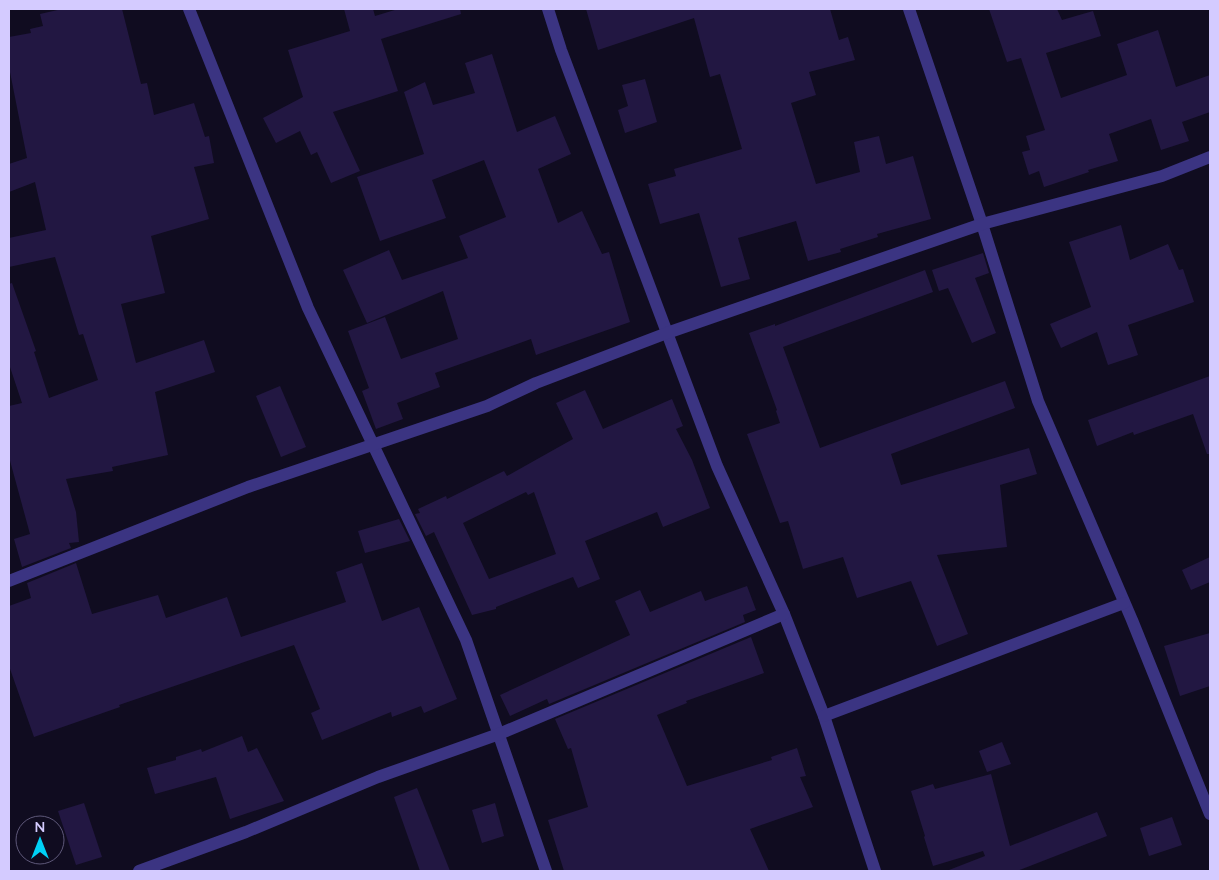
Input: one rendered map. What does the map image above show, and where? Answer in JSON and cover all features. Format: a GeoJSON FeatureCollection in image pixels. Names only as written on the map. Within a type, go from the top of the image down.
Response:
{"type":"FeatureCollection","features":[{"type":"Feature","properties":{"kind":"street"},"geometry":{"type":"LineString","coordinates":[[189,9],[308,308],[466,640],[546,871]]}},
{"type":"Feature","properties":{"kind":"street"},"geometry":{"type":"LineString","coordinates":[[548,9],[561,50],[718,466],[784,614],[824,716],[875,871]]}},
{"type":"Feature","properties":{"kind":"street"},"geometry":{"type":"LineString","coordinates":[[908,9],[982,224],[1038,401],[1132,620],[1210,814]]}},
{"type":"Feature","properties":{"kind":"street"},"geometry":{"type":"LineString","coordinates":[[9,581],[248,487],[374,446],[487,406],[536,384],[667,334],[982,224],[1162,176],[1210,157]]}},
{"type":"Feature","properties":{"kind":"street"},"geometry":{"type":"LineString","coordinates":[[824,716],[1124,603]]}},
{"type":"Feature","properties":{"kind":"street"},"geometry":{"type":"LineString","coordinates":[[139,871],[246,832],[378,777],[499,734],[784,614]]}},
{"type":"Feature","properties":{"kind":"building"},"geometry":{"type":"Polygon","coordinates":[[[62,9],[122,9],[141,84],[147,83],[154,115],[194,103],[205,137],[209,136],[214,163],[194,167],[209,219],[151,236],[165,293],[121,304],[136,363],[204,340],[215,372],[155,392],[168,455],[112,467],[113,471],[66,479],[76,512],[79,542],[69,543],[71,548],[22,567],[14,539],[30,534],[9,457],[9,406],[22,403],[9,364],[9,284],[12,283],[36,351],[34,352],[49,398],[98,380],[83,334],[79,335],[55,257],[9,267],[9,238],[46,230],[35,182],[9,192],[9,164],[27,158],[9,67],[9,37],[31,33],[30,29],[43,26],[40,14],[62,9]]]}},
{"type":"Feature","properties":{"kind":"building"},"geometry":{"type":"Polygon","coordinates":[[[344,9],[373,9],[375,16],[398,9],[460,9],[461,14],[381,39],[398,91],[333,112],[360,171],[331,183],[317,152],[311,155],[300,131],[276,143],[263,118],[303,97],[288,50],[350,31],[344,9]]]}},
{"type":"Feature","properties":{"kind":"building"},"geometry":{"type":"Polygon","coordinates":[[[586,9],[830,9],[839,40],[848,37],[855,60],[809,72],[816,95],[791,103],[816,184],[860,172],[854,142],[879,136],[886,164],[913,156],[931,219],[877,234],[878,237],[840,249],[841,252],[808,261],[796,221],[738,238],[750,279],[721,287],[699,213],[660,224],[648,184],[676,176],[674,169],[742,149],[720,74],[710,77],[694,18],[598,50],[586,9]]]}},
{"type":"Feature","properties":{"kind":"building"},"geometry":{"type":"Polygon","coordinates":[[[989,9],[1057,9],[1062,20],[1093,11],[1101,36],[1046,53],[1061,98],[1127,75],[1117,44],[1158,30],[1176,87],[1210,75],[1210,112],[1182,122],[1189,141],[1161,150],[1151,119],[1109,134],[1118,161],[1044,187],[1039,171],[1029,175],[1022,152],[1030,150],[1026,136],[1045,130],[1021,58],[1007,62],[989,9]]]}},
{"type":"Feature","properties":{"kind":"building"},"geometry":{"type":"Polygon","coordinates":[[[492,54],[517,132],[555,116],[571,154],[538,169],[558,223],[582,211],[602,254],[609,252],[630,322],[536,355],[531,339],[435,373],[440,387],[397,403],[403,419],[376,429],[362,391],[369,388],[348,331],[385,317],[401,359],[458,339],[443,291],[367,323],[343,270],[389,250],[402,280],[468,258],[459,236],[506,217],[484,160],[432,180],[446,218],[380,241],[357,177],[424,154],[404,92],[425,82],[433,105],[475,93],[465,63],[492,54]]]}},
{"type":"Feature","properties":{"kind":"building"},"geometry":{"type":"Polygon","coordinates":[[[645,79],[657,122],[625,133],[618,110],[628,106],[622,85],[645,79]]]}},
{"type":"Feature","properties":{"kind":"building"},"geometry":{"type":"Polygon","coordinates":[[[1121,225],[1130,260],[1168,244],[1179,270],[1183,269],[1194,302],[1128,325],[1138,355],[1108,365],[1097,332],[1061,348],[1050,324],[1091,307],[1069,242],[1121,225]]]}},
{"type":"Feature","properties":{"kind":"building"},"geometry":{"type":"Polygon","coordinates":[[[983,253],[989,273],[975,278],[996,333],[972,343],[948,288],[939,291],[932,270],[983,253]]]}},
{"type":"Feature","properties":{"kind":"building"},"geometry":{"type":"Polygon","coordinates":[[[925,270],[933,292],[783,347],[820,448],[1005,381],[1015,408],[891,454],[901,485],[1029,448],[1037,474],[1000,485],[1007,547],[937,555],[968,634],[937,646],[911,581],[857,598],[843,557],[803,569],[788,521],[780,523],[747,434],[780,423],[749,333],[775,324],[775,326],[925,270]]]}},
{"type":"Feature","properties":{"kind":"building"},"geometry":{"type":"Polygon","coordinates":[[[1210,376],[1210,454],[1207,454],[1193,414],[1134,435],[1133,432],[1097,446],[1088,420],[1210,376]]]}},
{"type":"Feature","properties":{"kind":"building"},"geometry":{"type":"Polygon","coordinates":[[[280,386],[306,447],[281,457],[256,396],[280,386]]]}},
{"type":"Feature","properties":{"kind":"building"},"geometry":{"type":"Polygon","coordinates":[[[585,390],[603,429],[672,399],[683,426],[676,429],[692,460],[710,508],[663,527],[657,512],[585,541],[600,579],[578,588],[573,577],[496,607],[496,609],[472,615],[434,532],[426,536],[415,514],[420,513],[418,509],[446,496],[447,499],[504,471],[507,476],[573,439],[556,403],[585,390]],[[526,492],[463,523],[489,579],[556,554],[534,492],[528,495],[526,492]]]}},
{"type":"Feature","properties":{"kind":"building"},"geometry":{"type":"Polygon","coordinates":[[[399,519],[410,541],[365,553],[358,531],[399,519]]]}},
{"type":"Feature","properties":{"kind":"building"},"geometry":{"type":"Polygon","coordinates":[[[1210,557],[1210,582],[1191,590],[1182,570],[1210,557]]]}},
{"type":"Feature","properties":{"kind":"building"},"geometry":{"type":"Polygon","coordinates":[[[76,563],[92,614],[158,595],[166,618],[227,597],[241,637],[346,602],[336,572],[362,563],[382,621],[419,607],[457,699],[424,713],[421,706],[392,717],[391,712],[322,740],[311,713],[320,709],[294,645],[119,705],[120,707],[34,737],[9,666],[9,606],[31,598],[27,583],[76,563]]]}},
{"type":"Feature","properties":{"kind":"building"},"geometry":{"type":"Polygon","coordinates":[[[747,586],[756,610],[743,615],[745,622],[549,704],[547,699],[510,716],[500,695],[630,635],[615,601],[640,590],[650,612],[701,591],[705,601],[747,586]]]}},
{"type":"Feature","properties":{"kind":"building"},"geometry":{"type":"Polygon","coordinates":[[[1210,633],[1210,686],[1180,696],[1164,646],[1210,633]]]}},
{"type":"Feature","properties":{"kind":"building"},"geometry":{"type":"Polygon","coordinates":[[[751,637],[764,673],[686,701],[687,703],[657,715],[687,786],[772,760],[771,757],[797,748],[806,776],[800,777],[813,807],[750,829],[769,871],[564,871],[548,820],[588,807],[571,748],[568,749],[555,719],[751,637]]]}},
{"type":"Feature","properties":{"kind":"building"},"geometry":{"type":"Polygon","coordinates":[[[242,736],[248,752],[257,748],[284,801],[230,819],[216,777],[155,794],[147,768],[176,760],[176,757],[201,749],[202,752],[242,736]]]}},
{"type":"Feature","properties":{"kind":"building"},"geometry":{"type":"Polygon","coordinates":[[[1002,742],[1011,764],[987,772],[979,751],[1002,742]]]}},
{"type":"Feature","properties":{"kind":"building"},"geometry":{"type":"Polygon","coordinates":[[[991,774],[1010,846],[1097,812],[1107,836],[1017,871],[949,871],[985,856],[983,851],[933,866],[911,791],[933,784],[935,789],[991,774]]]}},
{"type":"Feature","properties":{"kind":"building"},"geometry":{"type":"Polygon","coordinates":[[[417,788],[450,871],[420,871],[394,797],[417,788]]]}},
{"type":"Feature","properties":{"kind":"building"},"geometry":{"type":"Polygon","coordinates":[[[84,803],[102,857],[76,865],[65,832],[65,815],[59,815],[58,811],[84,803]]]}},
{"type":"Feature","properties":{"kind":"building"},"geometry":{"type":"Polygon","coordinates":[[[495,803],[504,836],[482,843],[472,810],[495,803]]]}},
{"type":"Feature","properties":{"kind":"building"},"geometry":{"type":"Polygon","coordinates":[[[1172,817],[1182,845],[1149,856],[1140,828],[1172,817]]]}}]}
